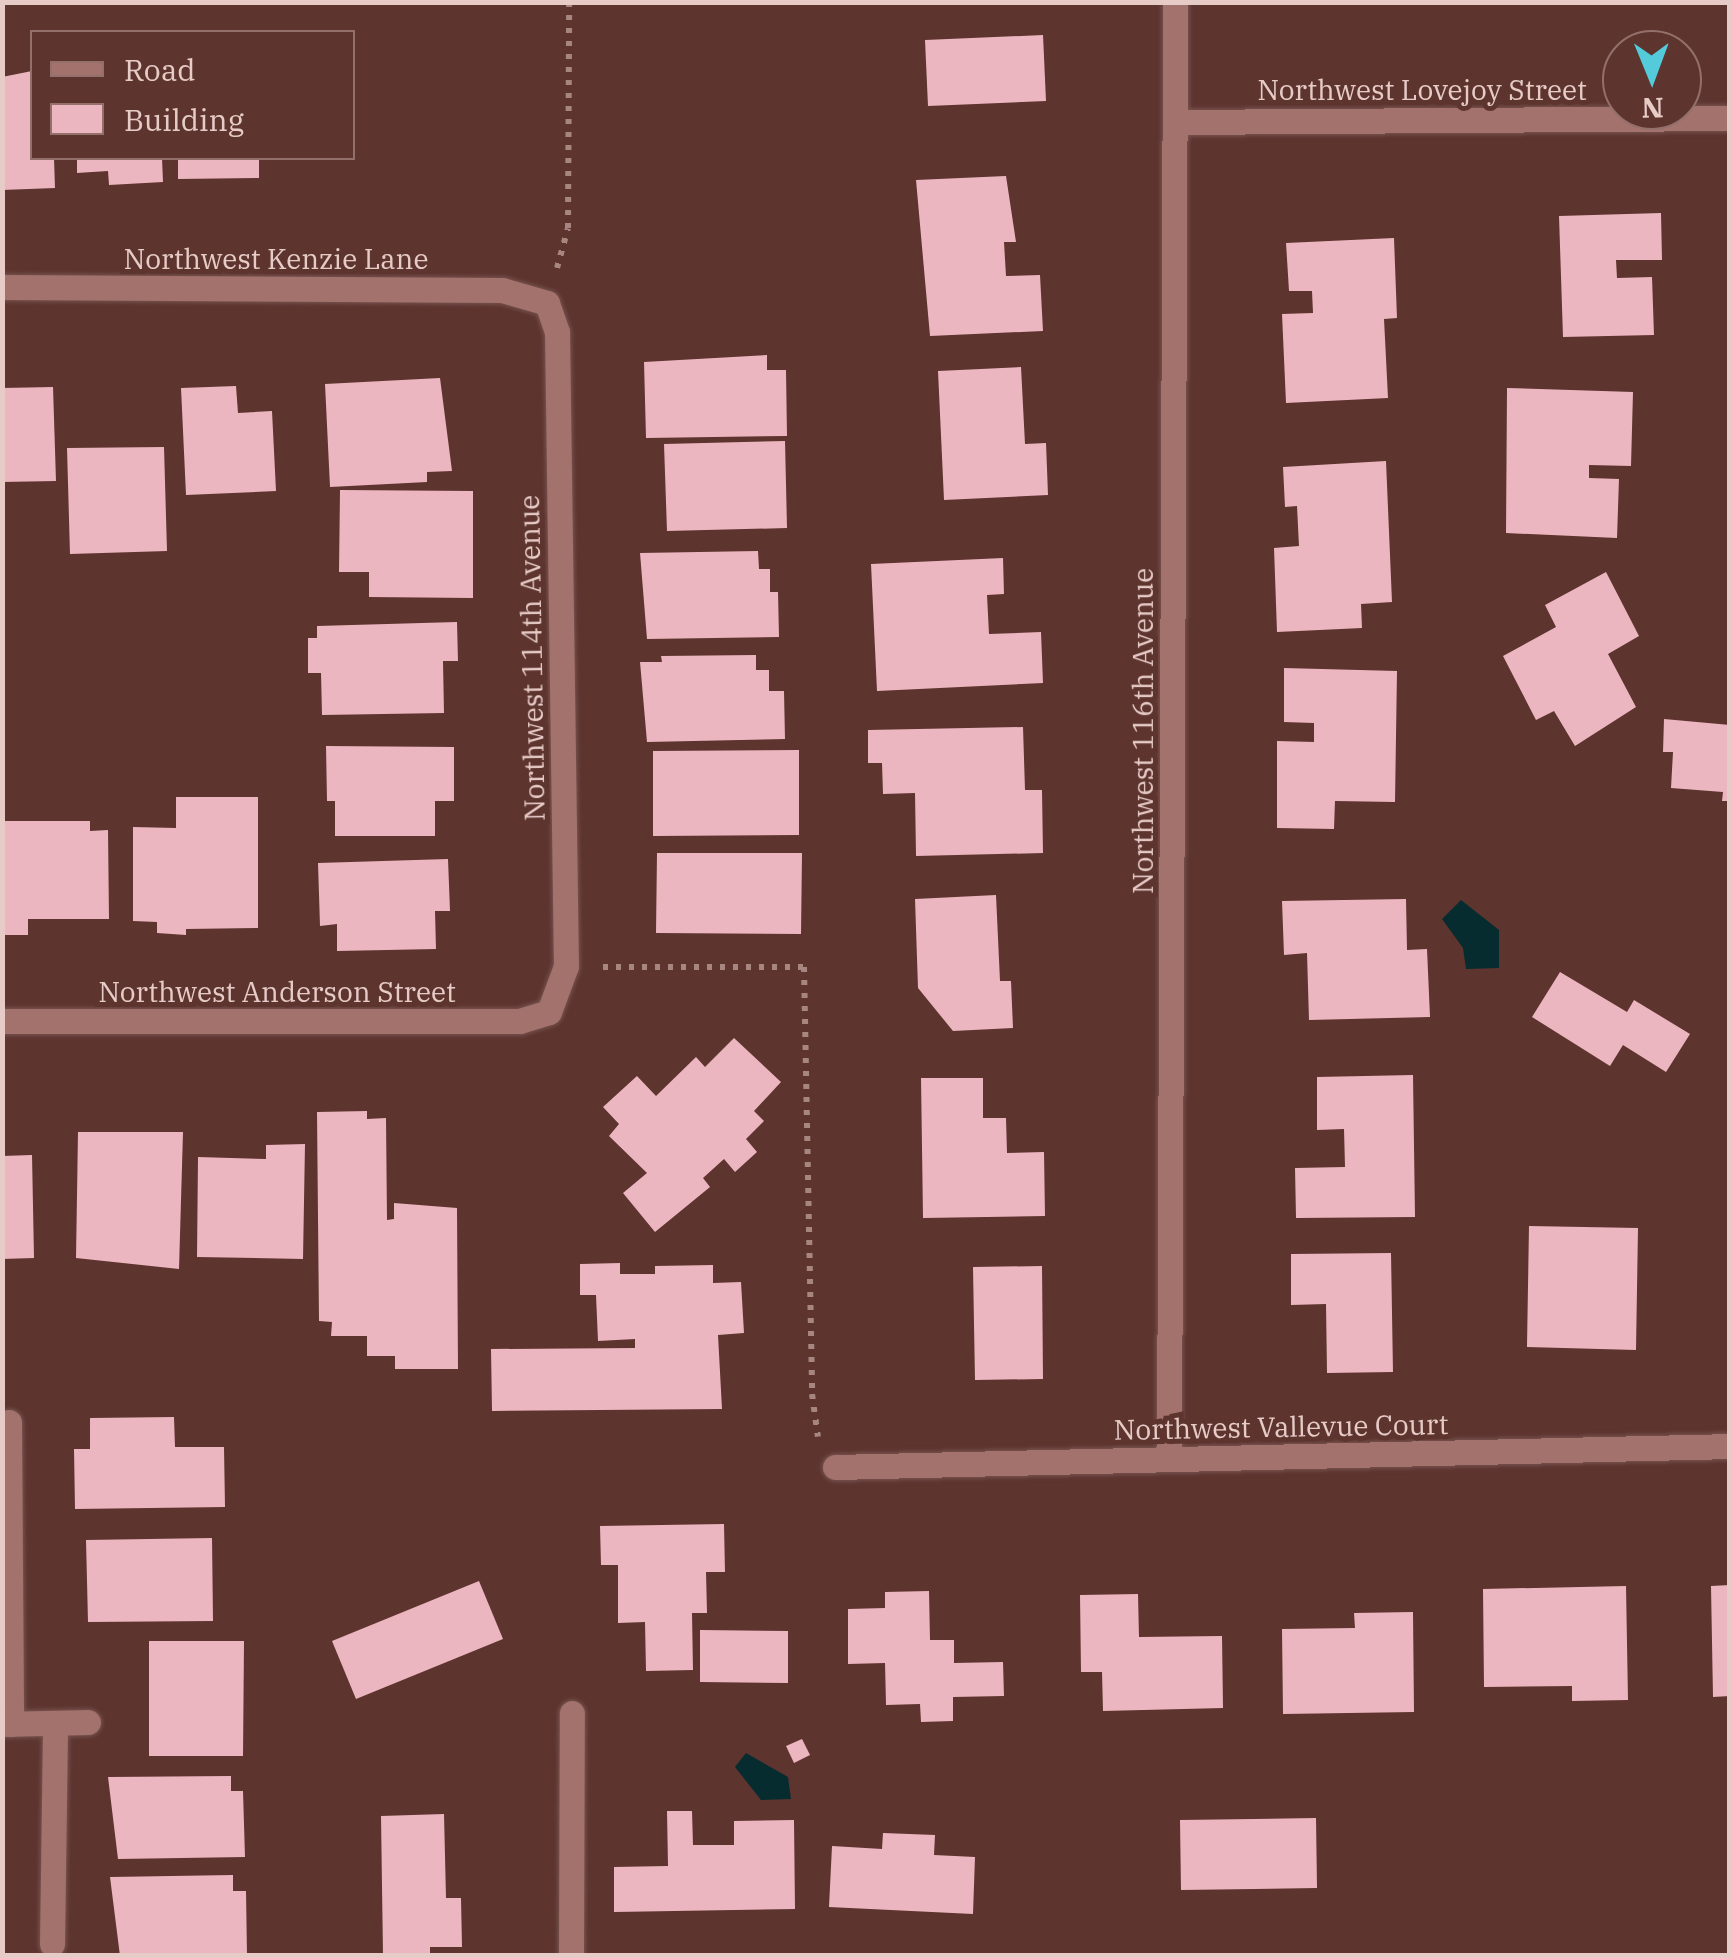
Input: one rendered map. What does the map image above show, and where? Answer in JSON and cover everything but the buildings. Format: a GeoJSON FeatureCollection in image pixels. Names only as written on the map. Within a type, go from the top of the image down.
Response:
{"type":"FeatureCollection","features":[{"type":"Feature","properties":{"kind":"street","name":"Northwest 116th Avenue"},"geometry":{"type":"LineString","coordinates":[[1169,1459],[1175,2]]}},
{"type":"Feature","properties":{"kind":"street","name":"Northwest Lovejoy Street"},"geometry":{"type":"LineString","coordinates":[[1176,122],[1730,118]]}},
{"type":"Feature","properties":{"kind":"street","name":"Northwest Kenzie Lane"},"geometry":{"type":"LineString","coordinates":[[2,288],[502,290],[547,303]]}},
{"type":"Feature","properties":{"kind":"street","name":"Northwest 114th Avenue"},"geometry":{"type":"LineString","coordinates":[[547,303],[557,332],[566,966],[549,1012]]}},
{"type":"Feature","properties":{"kind":"street","name":"Northwest Anderson Street"},"geometry":{"type":"LineString","coordinates":[[2,1022],[481,1022],[549,1012]]}},
{"type":"Feature","properties":{"kind":"street"},"geometry":{"type":"LineString","coordinates":[[9,1422],[7,1724],[88,1722]]}},
{"type":"Feature","properties":{"kind":"street","name":"Northwest Vallevue Court"},"geometry":{"type":"LineString","coordinates":[[835,1467],[1730,1446]]}},
{"type":"Feature","properties":{"kind":"street"},"geometry":{"type":"LineString","coordinates":[[571,1956],[572,1713]]}},
{"type":"Feature","properties":{"kind":"street"},"geometry":{"type":"LineString","coordinates":[[52,1944],[55,1723]]}},
{"type":"Feature","properties":{"kind":"path"},"geometry":{"type":"LineString","coordinates":[[547,303],[568,228],[569,2]]}},
{"type":"Feature","properties":{"kind":"path"},"geometry":{"type":"LineString","coordinates":[[566,966],[804,967],[812,1394],[820,1446],[835,1467]]}},
{"type":"Feature","properties":{"kind":"water"},"geometry":{"type":"Polygon","coordinates":[[[1461,900],[1499,930],[1499,968],[1466,969],[1463,948],[1442,919],[1461,900]]]}},
{"type":"Feature","properties":{"kind":"water"},"geometry":{"type":"Polygon","coordinates":[[[746,1753],[788,1777],[791,1799],[761,1800],[735,1767],[746,1753]]]}}]}
